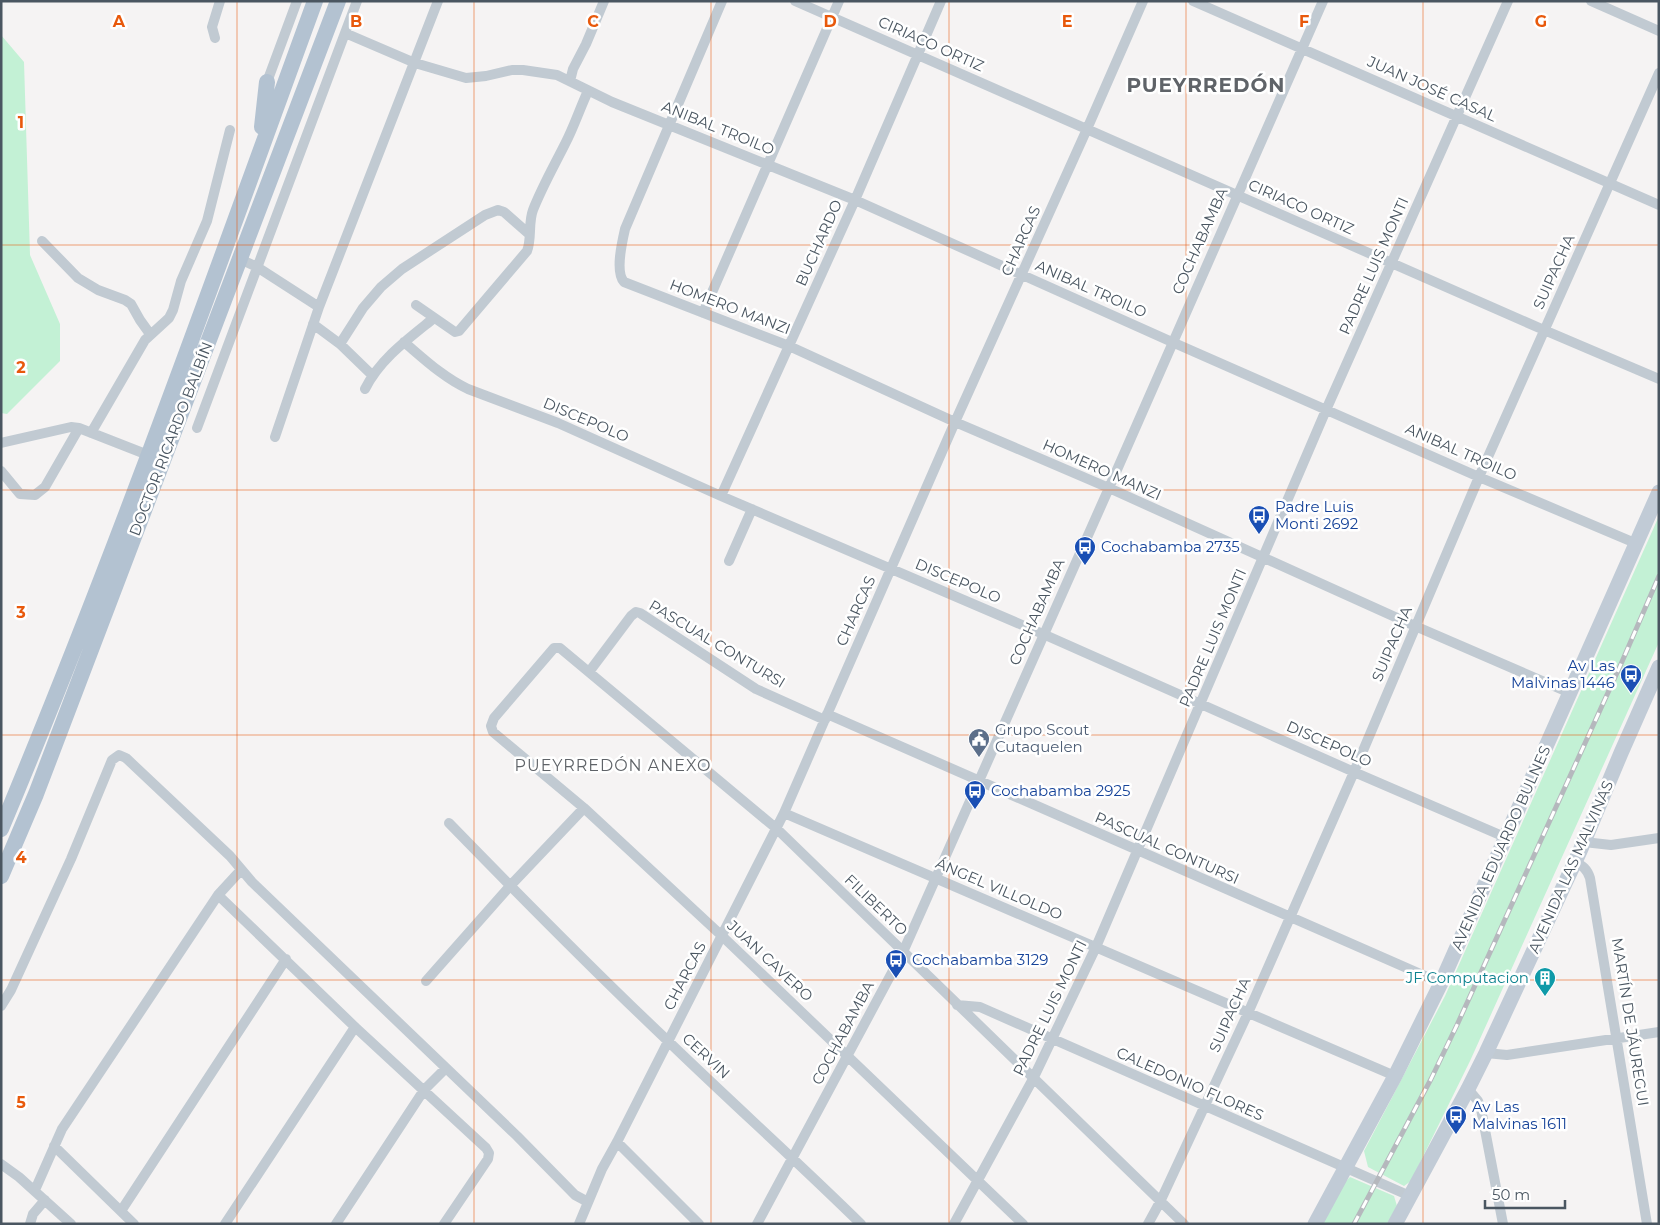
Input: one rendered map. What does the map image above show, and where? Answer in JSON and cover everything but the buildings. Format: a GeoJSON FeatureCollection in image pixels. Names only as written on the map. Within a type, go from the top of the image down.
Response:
{"type":"FeatureCollection","features":[{"type":"Feature","properties":{"kind":"main road","name":"DOCTOR RICARDO BALBÍN"},"geometry":{"type":"LineString","coordinates":[[1,830],[148,455],[315,1]]}},
{"type":"Feature","properties":{"kind":"main road","name":"DOCTOR RICARDO BALBÍN"},"geometry":{"type":"LineString","coordinates":[[1,876],[36,794],[338,1]]}},
{"type":"Feature","properties":{"kind":"main road"},"geometry":{"type":"LineString","coordinates":[[259,155],[267,82]]}},
{"type":"Feature","properties":{"kind":"main road","name":"AVENIDA EDUARDO BULNES"},"geometry":{"type":"LineString","coordinates":[[1315,1224],[1395,1076],[1441,983],[1659,492]]}},
{"type":"Feature","properties":{"kind":"main road","name":"AVENIDA LAS MALVINAS"},"geometry":{"type":"LineString","coordinates":[[1396,1224],[1486,1053],[1584,842],[1659,667]]}},
{"type":"Feature","properties":{"kind":"street"},"geometry":{"type":"LineString","coordinates":[[216,38],[212,28],[220,1]]}},
{"type":"Feature","properties":{"kind":"street"},"geometry":{"type":"LineString","coordinates":[[197,428],[357,1]]}},
{"type":"Feature","properties":{"kind":"street"},"geometry":{"type":"LineString","coordinates":[[275,437],[319,307],[438,1]]}},
{"type":"Feature","properties":{"kind":"street"},"geometry":{"type":"LineString","coordinates":[[570,81],[572,69],[586,44],[604,1]]}},
{"type":"Feature","properties":{"kind":"street"},"geometry":{"type":"LineString","coordinates":[[670,124],[722,1]]}},
{"type":"Feature","properties":{"kind":"street","name":"CIRIACO ORTIZ"},"geometry":{"type":"LineString","coordinates":[[796,1],[1544,330],[1659,378]]}},
{"type":"Feature","properties":{"kind":"street"},"geometry":{"type":"LineString","coordinates":[[703,313],[769,165],[838,1]]}},
{"type":"Feature","properties":{"kind":"street","name":"BUCHARDO"},"geometry":{"type":"LineString","coordinates":[[721,496],[855,200],[941,1]]}},
{"type":"Feature","properties":{"kind":"street","name":"CHARCAS"},"geometry":{"type":"LineString","coordinates":[[579,1224],[602,1169],[777,829],[955,422],[1143,1]]}},
{"type":"Feature","properties":{"kind":"street","name":"JUAN JOSÉ CASAL"},"geometry":{"type":"LineString","coordinates":[[1193,1],[1659,205]]}},
{"type":"Feature","properties":{"kind":"street","name":"COCHABAMBA"},"geometry":{"type":"LineString","coordinates":[[757,1224],[903,952],[1322,1]]}},
{"type":"Feature","properties":{"kind":"street","name":"PADRE LUIS MONTI"},"geometry":{"type":"LineString","coordinates":[[954,1224],[1033,1079],[1096,947],[1202,704],[1326,410],[1508,1]]}},
{"type":"Feature","properties":{"kind":"street"},"geometry":{"type":"LineString","coordinates":[[1591,1],[1659,31]]}},
{"type":"Feature","properties":{"kind":"street"},"geometry":{"type":"LineString","coordinates":[[267,82],[294,3]]}},
{"type":"Feature","properties":{"kind":"street","name":"ANIBAL TROILO"},"geometry":{"type":"LineString","coordinates":[[345,33],[414,63],[466,78],[512,70],[557,75],[627,108],[855,200],[1326,410],[1635,543]]}},
{"type":"Feature","properties":{"kind":"street","name":"SUIPACHA"},"geometry":{"type":"LineString","coordinates":[[1148,1224],[1248,1013],[1354,772],[1479,477],[1659,73]]}},
{"type":"Feature","properties":{"kind":"street"},"geometry":{"type":"LineString","coordinates":[[416,305],[455,332],[458,331],[527,251],[530,245],[529,234],[532,213],[536,202],[566,143],[588,91]]}},
{"type":"Feature","properties":{"kind":"street","name":"HOMERO MANZI"},"geometry":{"type":"LineString","coordinates":[[670,124],[622,239],[619,273],[620,278],[624,282],[789,346],[955,422],[1109,488],[1415,626],[1570,693]]}},
{"type":"Feature","properties":{"kind":"street"},"geometry":{"type":"LineString","coordinates":[[91,433],[145,340],[164,323],[173,310],[182,281],[207,221],[230,130]]}},
{"type":"Feature","properties":{"kind":"street"},"geometry":{"type":"LineString","coordinates":[[340,344],[364,308],[381,288],[402,269],[485,215],[498,210],[504,212],[529,234]]}},
{"type":"Feature","properties":{"kind":"street"},"geometry":{"type":"LineString","coordinates":[[42,241],[64,265],[88,284],[98,290],[126,300],[150,334]]}},
{"type":"Feature","properties":{"kind":"street"},"geometry":{"type":"LineString","coordinates":[[240,259],[257,267],[319,307]]}},
{"type":"Feature","properties":{"kind":"street"},"geometry":{"type":"LineString","coordinates":[[365,389],[372,375],[404,342],[434,318]]}},
{"type":"Feature","properties":{"kind":"street"},"geometry":{"type":"LineString","coordinates":[[313,324],[340,344],[372,375]]}},
{"type":"Feature","properties":{"kind":"street","name":"DISCEPOLO"},"geometry":{"type":"LineString","coordinates":[[404,342],[456,384],[558,423],[721,496],[1043,634],[1507,838]]}},
{"type":"Feature","properties":{"kind":"street"},"geometry":{"type":"LineString","coordinates":[[1,444],[66,428],[78,428],[148,455]]}},
{"type":"Feature","properties":{"kind":"street"},"geometry":{"type":"LineString","coordinates":[[1,471],[20,494],[35,495],[45,487],[78,428]]}},
{"type":"Feature","properties":{"kind":"street"},"geometry":{"type":"LineString","coordinates":[[729,561],[752,509]]}},
{"type":"Feature","properties":{"kind":"street","name":"PASCUAL CONTURSI"},"geometry":{"type":"LineString","coordinates":[[589,672],[631,616],[636,612],[640,613],[756,689],[979,782],[1441,983]]}},
{"type":"Feature","properties":{"kind":"street","name":"FILIBERTO"},"geometry":{"type":"LineString","coordinates":[[491,726],[494,718],[554,648],[560,648],[777,829],[1184,1224]]}},
{"type":"Feature","properties":{"kind":"street","name":"JUAN CAVERO"},"geometry":{"type":"LineString","coordinates":[[491,726],[493,732],[584,808],[722,936],[1023,1224]]}},
{"type":"Feature","properties":{"kind":"street"},"geometry":{"type":"LineString","coordinates":[[1,1006],[11,990],[72,859],[112,760],[119,755],[126,758],[230,856],[252,882],[517,1136],[575,1195],[588,1202]]}},
{"type":"Feature","properties":{"kind":"street"},"geometry":{"type":"LineString","coordinates":[[426,981],[510,886],[584,808]]}},
{"type":"Feature","properties":{"kind":"street","name":"ÁNGEL VILLOLDO"},"geometry":{"type":"LineString","coordinates":[[784,813],[1395,1076]]}},
{"type":"Feature","properties":{"kind":"street","name":"CERVIN"},"geometry":{"type":"LineString","coordinates":[[449,823],[510,886],[668,1041],[861,1224]]}},
{"type":"Feature","properties":{"kind":"street"},"geometry":{"type":"LineString","coordinates":[[1584,842],[1610,845],[1659,838]]}},
{"type":"Feature","properties":{"kind":"street","name":"MARTÍN DE JÁUREGUI"},"geometry":{"type":"LineString","coordinates":[[1575,862],[1587,870],[1590,878],[1647,1224]]}},
{"type":"Feature","properties":{"kind":"street"},"geometry":{"type":"LineString","coordinates":[[34,1190],[62,1129],[218,895],[241,870]]}},
{"type":"Feature","properties":{"kind":"street"},"geometry":{"type":"LineString","coordinates":[[218,895],[486,1148],[489,1153],[488,1159],[444,1224]]}},
{"type":"Feature","properties":{"kind":"street"},"geometry":{"type":"LineString","coordinates":[[121,1211],[286,959]]}},
{"type":"Feature","properties":{"kind":"street","name":"CALEDONIO FLORES"},"geometry":{"type":"LineString","coordinates":[[957,1005],[980,1007],[1410,1196]]}},
{"type":"Feature","properties":{"kind":"street"},"geometry":{"type":"LineString","coordinates":[[226,1224],[355,1026]]}},
{"type":"Feature","properties":{"kind":"street"},"geometry":{"type":"LineString","coordinates":[[1486,1053],[1506,1055],[1659,1032]]}},
{"type":"Feature","properties":{"kind":"street"},"geometry":{"type":"LineString","coordinates":[[336,1224],[424,1090],[446,1068]]}},
{"type":"Feature","properties":{"kind":"street"},"geometry":{"type":"LineString","coordinates":[[1468,1089],[1478,1101],[1481,1109],[1502,1224]]}},
{"type":"Feature","properties":{"kind":"street"},"geometry":{"type":"LineString","coordinates":[[617,1142],[699,1224]]}},
{"type":"Feature","properties":{"kind":"street"},"geometry":{"type":"LineString","coordinates":[[54,1146],[134,1224]]}},
{"type":"Feature","properties":{"kind":"street"},"geometry":{"type":"LineString","coordinates":[[1,1164],[46,1200],[71,1224]]}},
{"type":"Feature","properties":{"kind":"street"},"geometry":{"type":"LineString","coordinates":[[30,1224],[33,1214],[46,1200]]}},
{"type":"Feature","properties":{"kind":"green space"},"geometry":{"type":"Polygon","coordinates":[[[1,35],[24,62],[30,255],[60,324],[60,361],[7,414],[1,413],[1,35]]]}},
{"type":"Feature","properties":{"kind":"green space"},"geometry":{"type":"Polygon","coordinates":[[[1659,516],[1659,642],[1470,1061],[1411,1181],[1404,1186],[1368,1167],[1364,1151],[1445,996],[1659,516]]]}},
{"type":"Feature","properties":{"kind":"green space"},"geometry":{"type":"Polygon","coordinates":[[[1350,1177],[1394,1196],[1397,1206],[1387,1224],[1321,1224],[1342,1185],[1350,1177]]]}},
{"type":"Feature","properties":{"kind":"railway"},"geometry":{"type":"LineString","coordinates":[[1354,1224],[1431,1079],[1457,1025],[1659,576]]}},
{"type":"Feature","properties":{"kind":"place","name":"Padre Luis Monti 2692"},"geometry":{"type":"Point","coordinates":[1259,535]}},
{"type":"Feature","properties":{"kind":"place","name":"Cochabamba 2735"},"geometry":{"type":"Point","coordinates":[1085,566]}},
{"type":"Feature","properties":{"kind":"place","name":"Av Las Malvinas 1446"},"geometry":{"type":"Point","coordinates":[1631,694]}},
{"type":"Feature","properties":{"kind":"place","name":"Grupo Scout Cutaquelen"},"geometry":{"type":"Point","coordinates":[979,758]}},
{"type":"Feature","properties":{"kind":"place","name":"Cochabamba 2925"},"geometry":{"type":"Point","coordinates":[975,810]}},
{"type":"Feature","properties":{"kind":"place","name":"Cochabamba 3129"},"geometry":{"type":"Point","coordinates":[896,979]}},
{"type":"Feature","properties":{"kind":"place","name":"JF Computacion"},"geometry":{"type":"Point","coordinates":[1545,997]}},
{"type":"Feature","properties":{"kind":"place","name":"Av Las Malvinas 1611"},"geometry":{"type":"Point","coordinates":[1456,1135]}},
{"type":"Feature","properties":{"kind":"district","name":"PUEYRREDÓN"},"geometry":{"type":"Point","coordinates":[1206,85]}},
{"type":"Feature","properties":{"kind":"district","name":"PUEYRREDÓN ANEXO"},"geometry":{"type":"Point","coordinates":[613,765]}}]}
